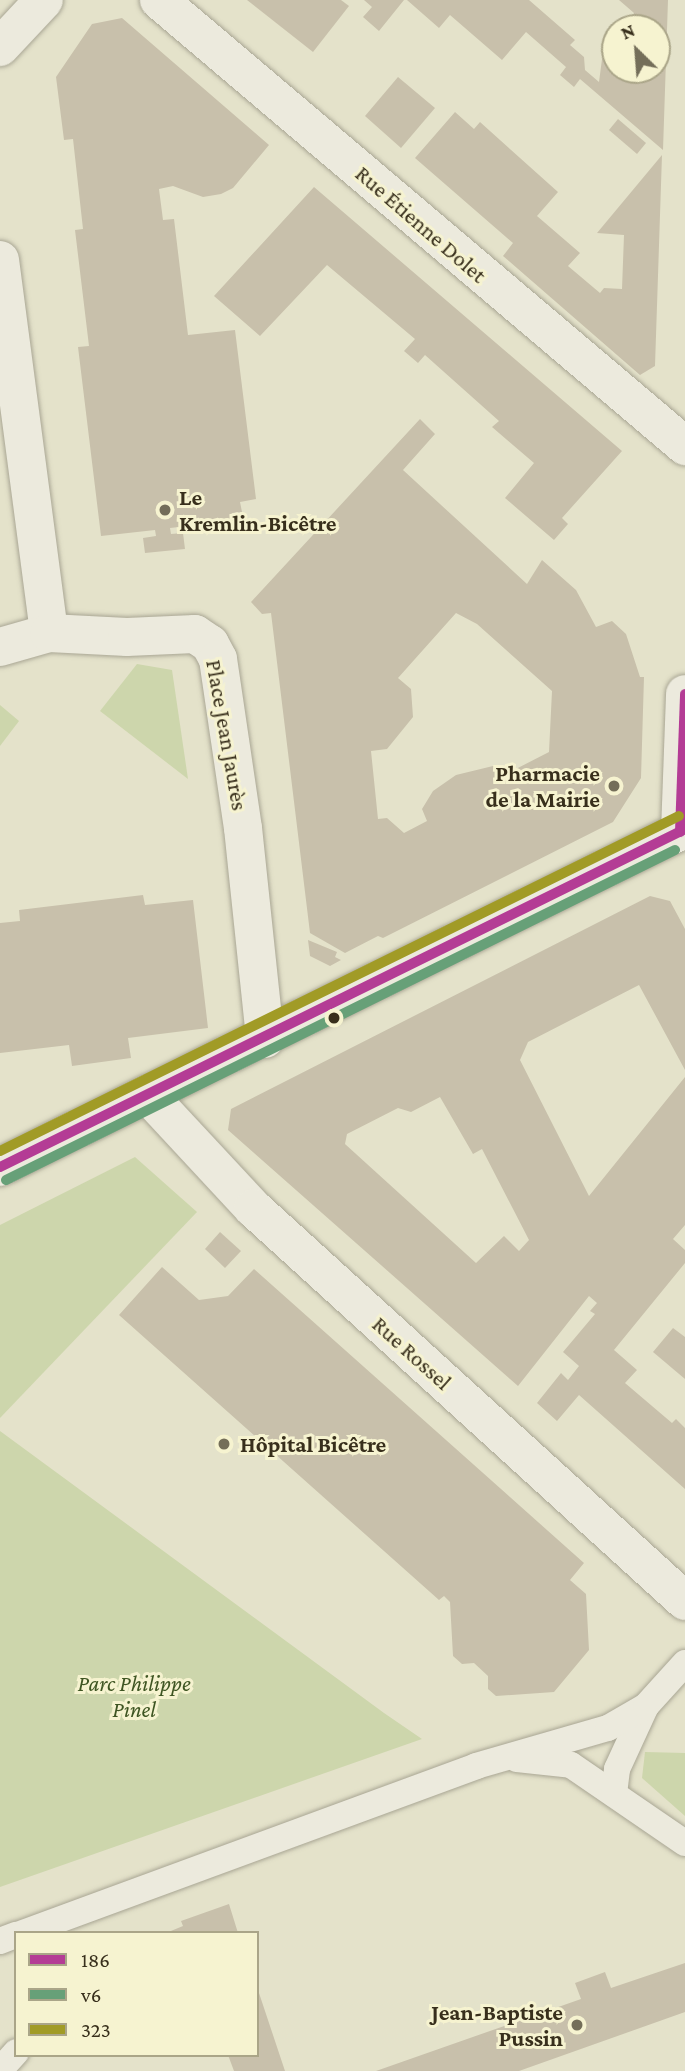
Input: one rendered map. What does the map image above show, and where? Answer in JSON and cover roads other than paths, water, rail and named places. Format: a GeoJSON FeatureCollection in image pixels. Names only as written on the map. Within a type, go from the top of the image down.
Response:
{"type":"FeatureCollection","features":[{"type":"Feature","properties":{"kind":"street"},"geometry":{"type":"LineString","coordinates":[[0,47],[44,0]]}},
{"type":"Feature","properties":{"kind":"street","name":"Rue Étienne Dolet"},"geometry":{"type":"LineString","coordinates":[[159,0],[685,446]]}},
{"type":"Feature","properties":{"kind":"street"},"geometry":{"type":"LineString","coordinates":[[0,260],[49,633]]}},
{"type":"Feature","properties":{"kind":"street","name":"Place Jean Jaurès"},"geometry":{"type":"LineString","coordinates":[[0,647],[49,633],[127,637],[195,634],[210,644],[218,659],[243,828],[265,1040]]}},
{"type":"Feature","properties":{"kind":"street"},"geometry":{"type":"LineString","coordinates":[[0,1167],[683,834],[685,694]]}},
{"type":"Feature","properties":{"kind":"street","name":"Rue Rossel"},"geometry":{"type":"LineString","coordinates":[[148,1095],[253,1208],[685,1601]]}},
{"type":"Feature","properties":{"kind":"lane"},"geometry":{"type":"LineString","coordinates":[[614,1794],[617,1769],[646,1706],[685,1663]]}},
{"type":"Feature","properties":{"kind":"lane"},"geometry":{"type":"LineString","coordinates":[[34,1931],[69,1925],[505,1758],[608,1728],[646,1706]]}},
{"type":"Feature","properties":{"kind":"lane"},"geometry":{"type":"LineString","coordinates":[[505,1758],[572,1765],[685,1843]]}},
{"type":"Feature","properties":{"kind":"lane"},"geometry":{"type":"LineString","coordinates":[[0,2070],[14,2054]]}},
{"type":"Feature","properties":{"kind":"place","name":"Le Kremlin-Bicêtre"},"geometry":{"type":"Point","coordinates":[165,510]}},
{"type":"Feature","properties":{"kind":"place","name":"Pharmacie de la Mairie"},"geometry":{"type":"Point","coordinates":[614,786]}},
{"type":"Feature","properties":{"kind":"place","name":"Hôpital Bicêtre"},"geometry":{"type":"Point","coordinates":[224,1444]}},
{"type":"Feature","properties":{"kind":"place","name":"Jean-Baptiste Pussin"},"geometry":{"type":"Point","coordinates":[577,2025]}},
{"type":"Feature","properties":{"kind":"park label","name":"Parc Philippe Pinel"},"geometry":{"type":"Point","coordinates":[134,1696]}}]}
